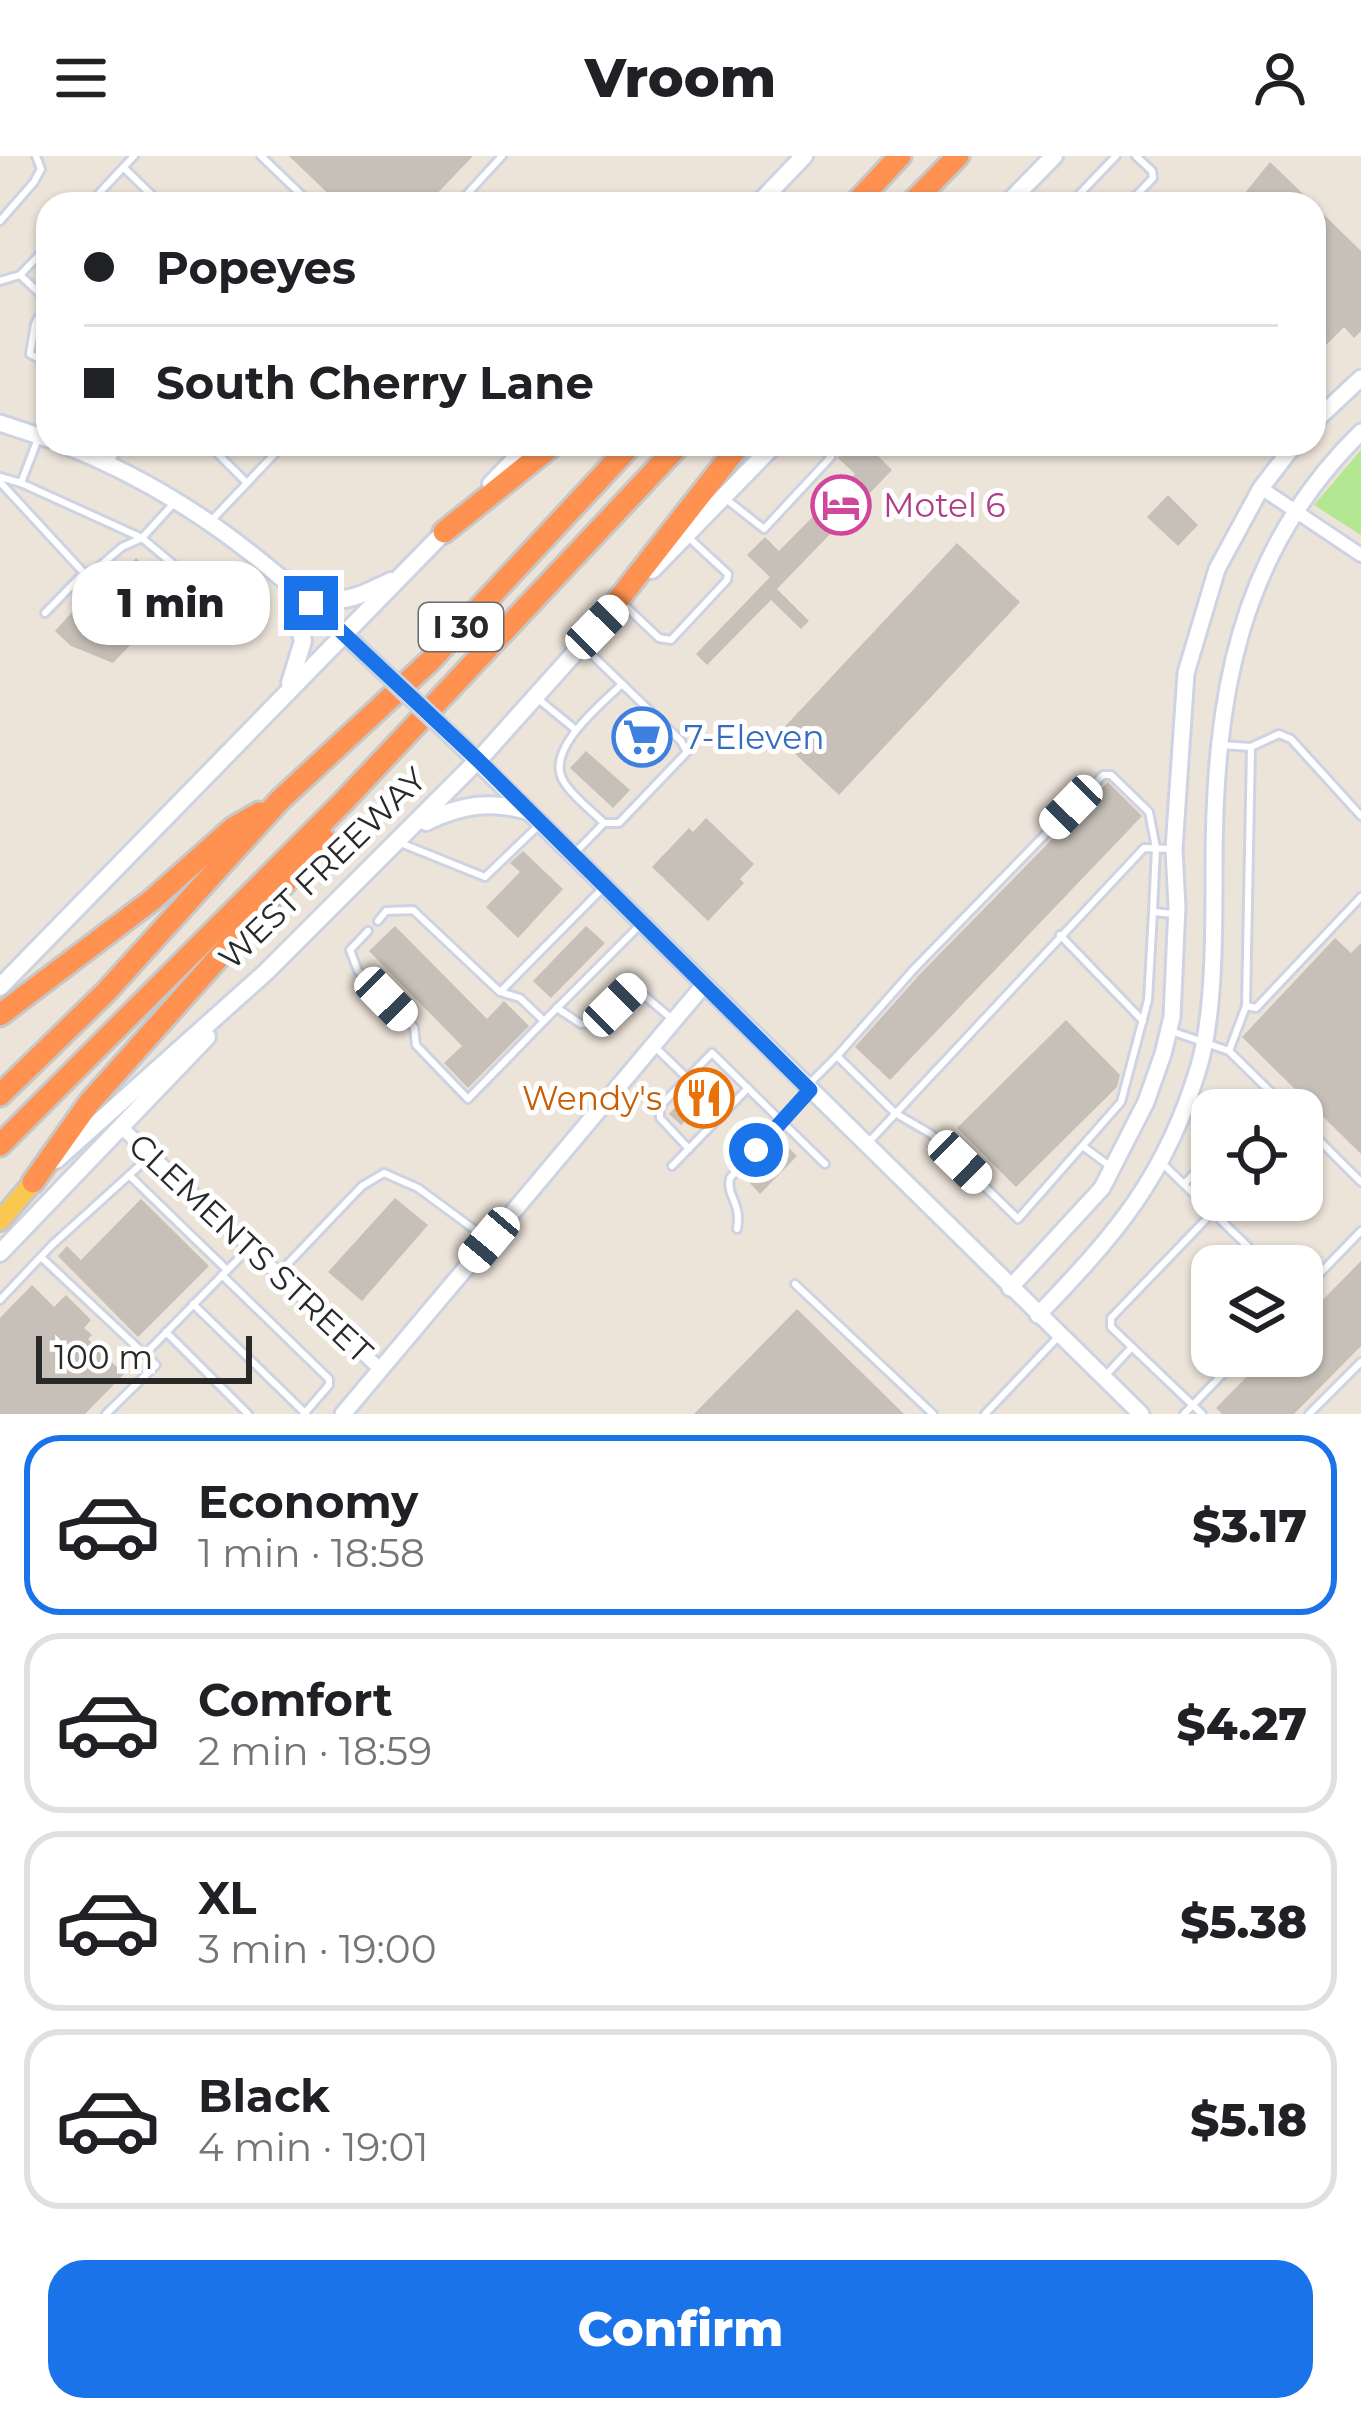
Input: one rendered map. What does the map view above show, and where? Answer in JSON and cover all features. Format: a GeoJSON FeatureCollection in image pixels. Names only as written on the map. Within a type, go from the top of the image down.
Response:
{"type":"FeatureCollection","features":[{"type":"Feature","properties":{"kind":"highway"},"geometry":{"type":"LineString","coordinates":[[923,192],[958,156]]}},
{"type":"Feature","properties":{"kind":"highway"},"geometry":{"type":"LineString","coordinates":[[939,192],[968,156]]}},
{"type":"Feature","properties":{"kind":"highway"},"geometry":{"type":"LineString","coordinates":[[860,192],[895,161]]}},
{"type":"Feature","properties":{"kind":"highway"},"geometry":{"type":"LineString","coordinates":[[866,192],[895,161]]}},
{"type":"Feature","properties":{"kind":"highway"},"geometry":{"type":"LineString","coordinates":[[444,532],[539,456]]}},
{"type":"Feature","properties":{"kind":"highway","name":"WEST FREEWAY"},"geometry":{"type":"LineString","coordinates":[[0,1095],[106,992],[280,800],[429,662],[621,456]]}},
{"type":"Feature","properties":{"kind":"highway","name":"WEST FREEWAY"},"geometry":{"type":"LineString","coordinates":[[0,1145],[342,803],[669,456]]}},
{"type":"Feature","properties":{"kind":"highway"},"geometry":{"type":"LineString","coordinates":[[589,636],[681,531],[732,456]]}},
{"type":"Feature","properties":{"kind":"highway"},"geometry":{"type":"LineString","coordinates":[[0,1015],[152,899],[233,828],[280,800]]}},
{"type":"Feature","properties":{"kind":"highway"},"geometry":{"type":"LineString","coordinates":[[33,1181],[89,1103],[324,838],[342,803]]}},
{"type":"Feature","properties":{"kind":"main road"},"geometry":{"type":"LineString","coordinates":[[770,192],[804,156]]}},
{"type":"Feature","properties":{"kind":"main road"},"geometry":{"type":"LineString","coordinates":[[1019,192],[1054,156]]}},
{"type":"Feature","properties":{"kind":"main road"},"geometry":{"type":"LineString","coordinates":[[0,987],[518,456]]}},
{"type":"Feature","properties":{"kind":"main road"},"geometry":{"type":"LineString","coordinates":[[681,531],[763,456]]}},
{"type":"Feature","properties":{"kind":"main road"},"geometry":{"type":"LineString","coordinates":[[287,580],[317,597],[351,600],[403,576]]}},
{"type":"Feature","properties":{"kind":"main road"},"geometry":{"type":"LineString","coordinates":[[285,697],[302,641],[287,580]]}},
{"type":"Feature","properties":{"kind":"main road","name":"WEST FREEWAY"},"geometry":{"type":"LineString","coordinates":[[0,1221],[33,1181],[266,972],[403,836],[471,754],[535,697],[589,636]]}},
{"type":"Feature","properties":{"kind":"main road"},"geometry":{"type":"LineString","coordinates":[[403,836],[450,810],[480,804],[505,804],[534,818]]}},
{"type":"Feature","properties":{"kind":"main road"},"geometry":{"type":"LineString","coordinates":[[0,1253],[266,972]]}},
{"type":"Feature","properties":{"kind":"street"},"geometry":{"type":"LineString","coordinates":[[1326,411],[1361,378]]}},
{"type":"Feature","properties":{"kind":"street"},"geometry":{"type":"LineString","coordinates":[[0,423],[36,435]]}},
{"type":"Feature","properties":{"kind":"street"},"geometry":{"type":"LineString","coordinates":[[1038,1315],[1125,1221],[1162,1163],[1188,1097],[1204,1041],[1214,908],[1218,745],[1234,650],[1257,582],[1294,512],[1361,432]]}},
{"type":"Feature","properties":{"kind":"street"},"geometry":{"type":"LineString","coordinates":[[90,456],[178,499],[287,580],[471,754],[1142,1414]]}},
{"type":"Feature","properties":{"kind":"street"},"geometry":{"type":"LineString","coordinates":[[1010,1288],[1079,1215],[1114,1169],[1146,1102],[1171,1031],[1182,706],[1193,642],[1217,569],[1285,456]]}},
{"type":"Feature","properties":{"kind":"street"},"geometry":{"type":"LineString","coordinates":[[1262,488],[1361,555]]}},
{"type":"Feature","properties":{"kind":"street"},"geometry":{"type":"LineString","coordinates":[[343,1414],[703,986]]}},
{"type":"Feature","properties":{"kind":"street","name":"CLEMENTS STREET"},"geometry":{"type":"LineString","coordinates":[[121,1127],[380,1370]]}},
{"type":"Feature","properties":{"kind":"lane"},"geometry":{"type":"LineString","coordinates":[[0,221],[34,182],[41,169],[37,156]]}},
{"type":"Feature","properties":{"kind":"lane"},"geometry":{"type":"LineString","coordinates":[[100,192],[134,156]]}},
{"type":"Feature","properties":{"kind":"lane"},"geometry":{"type":"LineString","coordinates":[[261,156],[298,192]]}},
{"type":"Feature","properties":{"kind":"lane"},"geometry":{"type":"LineString","coordinates":[[469,192],[502,156]]}},
{"type":"Feature","properties":{"kind":"lane"},"geometry":{"type":"LineString","coordinates":[[1082,192],[1116,156]]}},
{"type":"Feature","properties":{"kind":"lane"},"geometry":{"type":"LineString","coordinates":[[1136,156],[1153,178],[1140,192]]}},
{"type":"Feature","properties":{"kind":"lane"},"geometry":{"type":"LineString","coordinates":[[124,168],[149,192]]}},
{"type":"Feature","properties":{"kind":"lane"},"geometry":{"type":"LineString","coordinates":[[0,281],[20,275],[36,258]]}},
{"type":"Feature","properties":{"kind":"lane"},"geometry":{"type":"LineString","coordinates":[[20,275],[36,290]]}},
{"type":"Feature","properties":{"kind":"lane"},"geometry":{"type":"LineString","coordinates":[[36,328],[29,343],[29,354],[36,358]]}},
{"type":"Feature","properties":{"kind":"lane"},"geometry":{"type":"LineString","coordinates":[[21,483],[36,454]]}},
{"type":"Feature","properties":{"kind":"lane"},"geometry":{"type":"LineString","coordinates":[[109,464],[113,456]]}},
{"type":"Feature","properties":{"kind":"lane"},"geometry":{"type":"LineString","coordinates":[[220,456],[247,483]]}},
{"type":"Feature","properties":{"kind":"lane"},"geometry":{"type":"LineString","coordinates":[[211,521],[273,456]]}},
{"type":"Feature","properties":{"kind":"lane"},"geometry":{"type":"LineString","coordinates":[[724,496],[764,529],[830,456]]}},
{"type":"Feature","properties":{"kind":"lane"},"geometry":{"type":"LineString","coordinates":[[0,480],[21,483],[142,538],[185,574]]}},
{"type":"Feature","properties":{"kind":"lane"},"geometry":{"type":"LineString","coordinates":[[0,480],[84,573]]}},
{"type":"Feature","properties":{"kind":"lane"},"geometry":{"type":"LineString","coordinates":[[45,613],[84,573],[142,538],[178,499]]}},
{"type":"Feature","properties":{"kind":"lane"},"geometry":{"type":"LineString","coordinates":[[620,601],[659,638],[671,640],[727,580],[728,574],[681,531]]}},
{"type":"Feature","properties":{"kind":"lane"},"geometry":{"type":"LineString","coordinates":[[572,856],[604,823],[619,823],[687,752],[622,683],[589,636]]}},
{"type":"Feature","properties":{"kind":"lane"},"geometry":{"type":"LineString","coordinates":[[604,823],[560,776],[562,752],[576,730],[622,683]]}},
{"type":"Feature","properties":{"kind":"lane"},"geometry":{"type":"LineString","coordinates":[[535,697],[576,730]]}},
{"type":"Feature","properties":{"kind":"lane"},"geometry":{"type":"LineString","coordinates":[[1218,745],[1251,747],[1279,734],[1291,739],[1361,816]]}},
{"type":"Feature","properties":{"kind":"lane"},"geometry":{"type":"LineString","coordinates":[[1229,1051],[1246,1006],[1251,747]]}},
{"type":"Feature","properties":{"kind":"lane"},"geometry":{"type":"LineString","coordinates":[[737,1229],[740,1211],[728,1184],[730,1178],[782,1122],[808,1089],[837,1056],[914,969],[1102,775],[1111,775],[1149,812],[1156,848],[1148,1000],[1120,1102],[1018,1219],[931,1134],[895,1113],[837,1056]]}},
{"type":"Feature","properties":{"kind":"lane"},"geometry":{"type":"LineString","coordinates":[[403,836],[485,877],[534,818]]}},
{"type":"Feature","properties":{"kind":"lane"},"geometry":{"type":"LineString","coordinates":[[866,1145],[1144,848],[1174,849]]}},
{"type":"Feature","properties":{"kind":"lane"},"geometry":{"type":"LineString","coordinates":[[500,992],[603,887]]}},
{"type":"Feature","properties":{"kind":"lane"},"geometry":{"type":"LineString","coordinates":[[1246,1006],[1256,1008],[1361,897]]}},
{"type":"Feature","properties":{"kind":"lane"},"geometry":{"type":"LineString","coordinates":[[378,921],[386,911],[413,910],[500,992],[520,998],[544,1021]]}},
{"type":"Feature","properties":{"kind":"lane"},"geometry":{"type":"LineString","coordinates":[[1153,912],[1176,915]]}},
{"type":"Feature","properties":{"kind":"lane"},"geometry":{"type":"LineString","coordinates":[[368,931],[350,950],[358,971],[414,1028],[416,1045],[468,1099],[641,924]]}},
{"type":"Feature","properties":{"kind":"lane"},"geometry":{"type":"LineString","coordinates":[[1060,935],[1144,1021]]}},
{"type":"Feature","properties":{"kind":"lane"},"geometry":{"type":"LineString","coordinates":[[556,1008],[581,1024],[596,1023],[633,986],[674,1020]]}},
{"type":"Feature","properties":{"kind":"lane"},"geometry":{"type":"LineString","coordinates":[[1148,1000],[1173,1001]]}},
{"type":"Feature","properties":{"kind":"lane"},"geometry":{"type":"LineString","coordinates":[[1171,1031],[1229,1051],[1267,1089]]}},
{"type":"Feature","properties":{"kind":"lane"},"geometry":{"type":"LineString","coordinates":[[653,1045],[687,1078]]}},
{"type":"Feature","properties":{"kind":"lane"},"geometry":{"type":"LineString","coordinates":[[689,1149],[658,1113],[712,1053],[825,1164]]}},
{"type":"Feature","properties":{"kind":"lane"},"geometry":{"type":"LineString","coordinates":[[672,1166],[748,1088]]}},
{"type":"Feature","properties":{"kind":"lane"},"geometry":{"type":"LineString","coordinates":[[1323,1144],[1361,1182]]}},
{"type":"Feature","properties":{"kind":"lane"},"geometry":{"type":"LineString","coordinates":[[1084,1148],[1114,1169]]}},
{"type":"Feature","properties":{"kind":"lane"},"geometry":{"type":"LineString","coordinates":[[0,1300],[151,1155]]}},
{"type":"Feature","properties":{"kind":"lane"},"geometry":{"type":"LineString","coordinates":[[1162,1163],[1191,1191]]}},
{"type":"Feature","properties":{"kind":"lane"},"geometry":{"type":"LineString","coordinates":[[277,1275],[362,1186],[384,1173],[418,1188],[489,1240]]}},
{"type":"Feature","properties":{"kind":"lane"},"geometry":{"type":"LineString","coordinates":[[129,1175],[329,1379],[329,1385],[305,1414],[193,1304]]}},
{"type":"Feature","properties":{"kind":"lane"},"geometry":{"type":"LineString","coordinates":[[1184,1184],[1191,1177]]}},
{"type":"Feature","properties":{"kind":"lane"},"geometry":{"type":"LineString","coordinates":[[1202,1414],[1111,1327],[1111,1318],[1204,1221]]}},
{"type":"Feature","properties":{"kind":"lane"},"geometry":{"type":"LineString","coordinates":[[1222,1221],[1247,1245]]}},
{"type":"Feature","properties":{"kind":"lane"},"geometry":{"type":"LineString","coordinates":[[1323,1270],[1361,1231]]}},
{"type":"Feature","properties":{"kind":"lane"},"geometry":{"type":"LineString","coordinates":[[145,1354],[248,1248]]}},
{"type":"Feature","properties":{"kind":"lane"},"geometry":{"type":"LineString","coordinates":[[41,1257],[156,1365],[106,1414]]}},
{"type":"Feature","properties":{"kind":"lane"},"geometry":{"type":"LineString","coordinates":[[795,1284],[933,1414]]}},
{"type":"Feature","properties":{"kind":"lane"},"geometry":{"type":"LineString","coordinates":[[166,1332],[248,1414]]}},
{"type":"Feature","properties":{"kind":"lane"},"geometry":{"type":"LineString","coordinates":[[985,1414],[1059,1336]]}},
{"type":"Feature","properties":{"kind":"lane"},"geometry":{"type":"LineString","coordinates":[[1103,1378],[1132,1347]]}},
{"type":"Feature","properties":{"kind":"lane"},"geometry":{"type":"LineString","coordinates":[[1310,1414],[1361,1362]]}},
{"type":"Feature","properties":{"kind":"lane"},"geometry":{"type":"LineString","coordinates":[[1184,1414],[1220,1377]]}},
{"type":"Feature","properties":{"kind":"green space"},"geometry":{"type":"Polygon","coordinates":[[[1361,450],[1361,535],[1314,505],[1361,450]]]}},
{"type":"Feature","properties":{"kind":"building"},"geometry":{"type":"Polygon","coordinates":[[[289,156],[473,156],[438,192],[326,192],[289,156]]]}},
{"type":"Feature","properties":{"kind":"building"},"geometry":{"type":"Polygon","coordinates":[[[1270,162],[1301,192],[1246,192],[1270,162]]]}},
{"type":"Feature","properties":{"kind":"building"},"geometry":{"type":"Polygon","coordinates":[[[1326,217],[1361,251],[1361,331],[1354,338],[1344,327],[1326,345],[1326,217]]]}},
{"type":"Feature","properties":{"kind":"building","name":"Motel 6"},"geometry":{"type":"Polygon","coordinates":[[[878,456],[892,470],[777,589],[809,621],[801,629],[771,600],[707,665],[696,654],[770,577],[747,555],[765,537],[779,551],[855,474],[838,458],[878,456]]]}},
{"type":"Feature","properties":{"kind":"building"},"geometry":{"type":"Polygon","coordinates":[[[1168,495],[1198,525],[1178,546],[1147,517],[1168,495]]]}},
{"type":"Feature","properties":{"kind":"building"},"geometry":{"type":"Polygon","coordinates":[[[957,543],[1020,602],[839,795],[776,736],[957,543]]]}},
{"type":"Feature","properties":{"kind":"building"},"geometry":{"type":"Polygon","coordinates":[[[136,558],[176,597],[113,663],[71,646],[55,631],[92,590],[108,589],[136,558]]]}},
{"type":"Feature","properties":{"kind":"building","name":"7-Eleven"},"geometry":{"type":"Polygon","coordinates":[[[634,711],[669,742],[649,763],[615,731],[634,711]]]}},
{"type":"Feature","properties":{"kind":"building"},"geometry":{"type":"Polygon","coordinates":[[[586,751],[630,790],[613,808],[570,768],[586,751]]]}},
{"type":"Feature","properties":{"kind":"building"},"geometry":{"type":"Polygon","coordinates":[[[1108,782],[1142,816],[890,1080],[855,1047],[1108,782]]]}},
{"type":"Feature","properties":{"kind":"building"},"geometry":{"type":"Polygon","coordinates":[[[706,818],[754,864],[740,879],[744,883],[708,921],[652,867],[689,828],[693,832],[706,818]]]}},
{"type":"Feature","properties":{"kind":"building"},"geometry":{"type":"Polygon","coordinates":[[[523,851],[563,889],[518,938],[486,907],[520,872],[510,863],[523,851]]]}},
{"type":"Feature","properties":{"kind":"building"},"geometry":{"type":"Polygon","coordinates":[[[395,926],[487,1019],[504,1001],[529,1026],[468,1088],[444,1063],[462,1046],[369,951],[395,926]]]}},
{"type":"Feature","properties":{"kind":"building"},"geometry":{"type":"Polygon","coordinates":[[[586,926],[605,943],[551,998],[533,981],[586,926]]]}},
{"type":"Feature","properties":{"kind":"building"},"geometry":{"type":"Polygon","coordinates":[[[1335,938],[1351,953],[1361,943],[1361,1154],[1323,1117],[1323,1089],[1295,1089],[1242,1037],[1335,938]]]}},
{"type":"Feature","properties":{"kind":"building"},"geometry":{"type":"Polygon","coordinates":[[[1066,1020],[1120,1075],[1117,1087],[1016,1187],[957,1128],[1066,1020]]]}},
{"type":"Feature","properties":{"kind":"building"},"geometry":{"type":"Polygon","coordinates":[[[711,1070],[730,1088],[694,1126],[687,1119],[681,1125],[669,1114],[711,1070]]]}},
{"type":"Feature","properties":{"kind":"building"},"geometry":{"type":"Polygon","coordinates":[[[782,1141],[797,1156],[760,1194],[746,1179],[782,1141]]]}},
{"type":"Feature","properties":{"kind":"building"},"geometry":{"type":"Polygon","coordinates":[[[395,1198],[428,1225],[362,1301],[328,1272],[395,1198]]]}},
{"type":"Feature","properties":{"kind":"building"},"geometry":{"type":"Polygon","coordinates":[[[141,1199],[209,1266],[138,1337],[58,1256],[67,1246],[81,1260],[141,1199]]]}},
{"type":"Feature","properties":{"kind":"building"},"geometry":{"type":"Polygon","coordinates":[[[1361,1261],[1361,1346],[1294,1414],[1222,1414],[1216,1408],[1246,1377],[1323,1377],[1323,1300],[1361,1261]]]}},
{"type":"Feature","properties":{"kind":"building"},"geometry":{"type":"Polygon","coordinates":[[[32,1285],[54,1307],[66,1295],[91,1320],[84,1328],[92,1335],[88,1339],[124,1374],[85,1414],[0,1414],[0,1318],[32,1285]]]}},
{"type":"Feature","properties":{"kind":"building"},"geometry":{"type":"Polygon","coordinates":[[[797,1309],[904,1414],[694,1414],[797,1309]]]}},
{"type":"Feature","properties":{"kind":"place","name":"Motel 6"},"geometry":{"type":"Point","coordinates":[841,505]}},
{"type":"Feature","properties":{"kind":"place","name":"7-Eleven"},"geometry":{"type":"Point","coordinates":[642,737]}},
{"type":"Feature","properties":{"kind":"place","name":"Wendy's"},"geometry":{"type":"Point","coordinates":[704,1098]}},
{"type":"Feature","properties":{"kind":"route"},"geometry":{"type":"LineString","coordinates":[[311,603],[478,760],[810,1090],[756,1150]]}}]}
